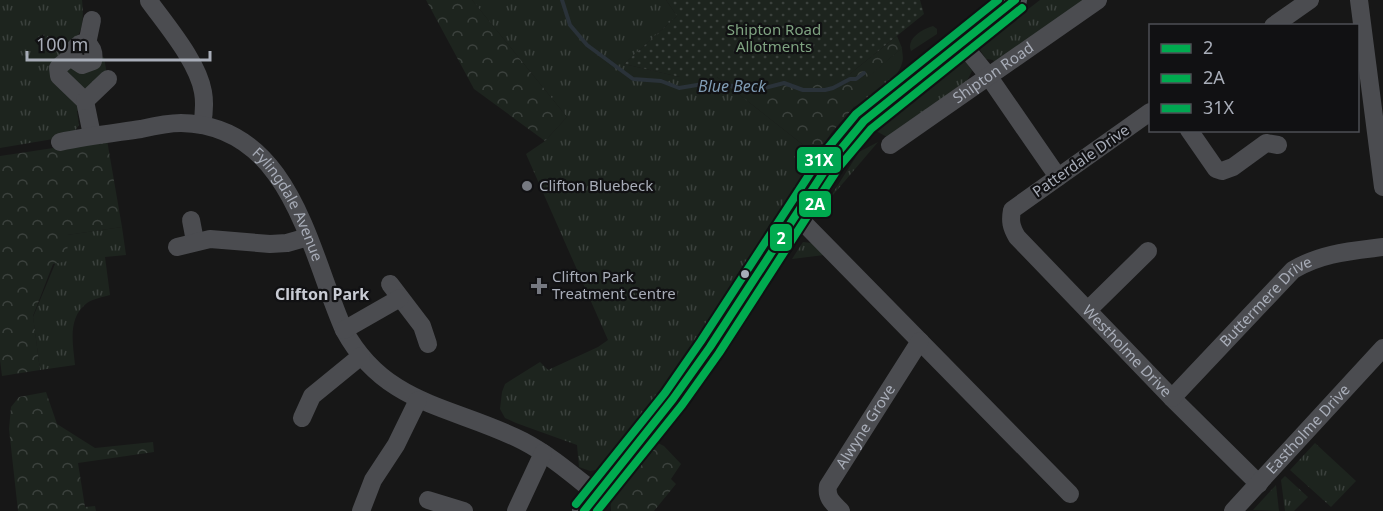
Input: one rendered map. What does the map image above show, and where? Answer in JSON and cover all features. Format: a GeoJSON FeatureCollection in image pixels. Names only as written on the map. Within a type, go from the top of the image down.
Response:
{"type":"FeatureCollection","features":[{"type":"Feature","properties":{"kind":"main road"},"geometry":{"type":"LineString","coordinates":[[589,506],[662,414],[710,347],[831,161],[864,121],[1015,0]]}},
{"type":"Feature","properties":{"kind":"street","name":"Shipton Road"},"geometry":{"type":"LineString","coordinates":[[890,145],[1098,0]]}},
{"type":"Feature","properties":{"kind":"street"},"geometry":{"type":"LineString","coordinates":[[1277,24],[1310,0]]}},
{"type":"Feature","properties":{"kind":"street"},"geometry":{"type":"LineString","coordinates":[[1359,0],[1375,69],[1383,187]]}},
{"type":"Feature","properties":{"kind":"street"},"geometry":{"type":"LineString","coordinates":[[149,2],[187,56],[200,79],[204,100],[202,125]]}},
{"type":"Feature","properties":{"kind":"street"},"geometry":{"type":"LineString","coordinates":[[92,20],[87,44],[76,46],[70,57],[58,68],[59,76],[86,106],[92,135]]}},
{"type":"Feature","properties":{"kind":"street"},"geometry":{"type":"LineString","coordinates":[[961,42],[989,77],[1058,177]]}},
{"type":"Feature","properties":{"kind":"street"},"geometry":{"type":"LineString","coordinates":[[86,106],[108,80]]}},
{"type":"Feature","properties":{"kind":"street","name":"Patterdale Drive"},"geometry":{"type":"LineString","coordinates":[[1012,210],[1149,113]]}},
{"type":"Feature","properties":{"kind":"street","name":"Fylingdale Avenue"},"geometry":{"type":"LineString","coordinates":[[60,142],[92,135],[181,123],[218,128],[247,143],[259,153],[287,191],[308,237],[344,330],[361,356],[389,383],[418,400],[504,432],[543,453],[589,506]]}},
{"type":"Feature","properties":{"kind":"street"},"geometry":{"type":"LineString","coordinates":[[1190,132],[1216,169],[1222,171],[1233,167],[1270,140]]}},
{"type":"Feature","properties":{"kind":"street","name":"Westholme Drive"},"geometry":{"type":"LineString","coordinates":[[1012,210],[1010,220],[1017,237],[1172,398],[1259,484]]}},
{"type":"Feature","properties":{"kind":"street"},"geometry":{"type":"LineString","coordinates":[[795,214],[1070,494]]}},
{"type":"Feature","properties":{"kind":"street"},"geometry":{"type":"LineString","coordinates":[[191,220],[195,241]]}},
{"type":"Feature","properties":{"kind":"street"},"geometry":{"type":"LineString","coordinates":[[177,247],[195,241],[226,239],[270,244],[287,243],[308,237]]}},
{"type":"Feature","properties":{"kind":"street","name":"Buttermere Drive"},"geometry":{"type":"LineString","coordinates":[[1172,398],[1293,270],[1325,255],[1383,247]]}},
{"type":"Feature","properties":{"kind":"street"},"geometry":{"type":"LineString","coordinates":[[1088,310],[1148,251]]}},
{"type":"Feature","properties":{"kind":"street"},"geometry":{"type":"LineString","coordinates":[[344,330],[395,291],[422,326],[428,344]]}},
{"type":"Feature","properties":{"kind":"street","name":"Alwyne Grove"},"geometry":{"type":"LineString","coordinates":[[841,511],[829,500],[828,486],[920,341]]}},
{"type":"Feature","properties":{"kind":"street","name":"Eastholme Drive"},"geometry":{"type":"LineString","coordinates":[[1233,511],[1383,348]]}},
{"type":"Feature","properties":{"kind":"street"},"geometry":{"type":"LineString","coordinates":[[302,418],[312,396],[361,356]]}},
{"type":"Feature","properties":{"kind":"street"},"geometry":{"type":"LineString","coordinates":[[361,511],[373,480],[396,445],[418,400]]}},
{"type":"Feature","properties":{"kind":"street"},"geometry":{"type":"LineString","coordinates":[[516,511],[543,453]]}},
{"type":"Feature","properties":{"kind":"street"},"geometry":{"type":"LineString","coordinates":[[428,500],[464,511]]}},
{"type":"Feature","properties":{"kind":"green space"},"geometry":{"type":"Polygon","coordinates":[[[0,0],[82,0],[81,30],[73,43],[51,64],[82,110],[77,111],[79,125],[71,136],[0,148],[0,0]]]}},
{"type":"Feature","properties":{"kind":"green space"},"geometry":{"type":"Polygon","coordinates":[[[426,0],[472,0],[567,117],[545,141],[474,89],[426,0]]]}},
{"type":"Feature","properties":{"kind":"green space"},"geometry":{"type":"Polygon","coordinates":[[[472,0],[666,0],[677,16],[624,64],[680,77],[717,77],[816,155],[755,258],[691,359],[629,443],[601,469],[590,471],[579,467],[577,445],[505,418],[500,409],[505,384],[540,362],[548,370],[608,340],[526,154],[545,141],[567,117],[472,0]]]}},
{"type":"Feature","properties":{"kind":"green space","name":"Shipton Road Allotments"},"geometry":{"type":"Polygon","coordinates":[[[666,0],[920,0],[924,14],[846,77],[680,77],[624,64],[677,16],[666,0]]]}},
{"type":"Feature","properties":{"kind":"green space"},"geometry":{"type":"Polygon","coordinates":[[[1040,0],[1088,0],[995,64],[993,60],[986,59],[980,50],[982,45],[1040,0]]]}},
{"type":"Feature","properties":{"kind":"green space"},"geometry":{"type":"Polygon","coordinates":[[[933,26],[937,29],[937,34],[911,51],[913,39],[924,29],[933,26]]]}},
{"type":"Feature","properties":{"kind":"green space"},"geometry":{"type":"Polygon","coordinates":[[[897,36],[902,48],[846,96],[854,107],[816,155],[717,77],[846,77],[897,36]]]}},
{"type":"Feature","properties":{"kind":"green space"},"geometry":{"type":"Polygon","coordinates":[[[902,48],[903,61],[895,76],[868,100],[854,107],[845,96],[902,48]]]}},
{"type":"Feature","properties":{"kind":"green space"},"geometry":{"type":"Polygon","coordinates":[[[104,57],[107,75],[90,89],[73,87],[64,64],[104,57]]]}},
{"type":"Feature","properties":{"kind":"green space"},"geometry":{"type":"Polygon","coordinates":[[[960,62],[966,62],[972,71],[967,81],[887,137],[876,131],[930,84],[960,62]]]}},
{"type":"Feature","properties":{"kind":"green space"},"geometry":{"type":"Polygon","coordinates":[[[107,140],[122,227],[67,235],[68,261],[53,264],[33,316],[40,370],[2,376],[0,360],[0,156],[107,140]]]}},
{"type":"Feature","properties":{"kind":"green space"},"geometry":{"type":"Polygon","coordinates":[[[878,142],[827,202],[859,152],[878,142]]]}},
{"type":"Feature","properties":{"kind":"green space"},"geometry":{"type":"Polygon","coordinates":[[[122,227],[126,255],[105,257],[110,295],[87,303],[76,316],[73,332],[75,365],[40,370],[33,317],[67,235],[122,227]]]}},
{"type":"Feature","properties":{"kind":"green space"},"geometry":{"type":"Polygon","coordinates":[[[803,242],[812,243],[824,255],[792,259],[803,242]]]}},
{"type":"Feature","properties":{"kind":"green space"},"geometry":{"type":"Polygon","coordinates":[[[46,392],[57,424],[95,448],[153,442],[154,452],[78,463],[85,507],[95,506],[96,511],[18,511],[9,429],[11,407],[19,397],[46,392]]]}},
{"type":"Feature","properties":{"kind":"green space"},"geometry":{"type":"Polygon","coordinates":[[[652,440],[664,446],[681,464],[671,479],[676,484],[654,511],[611,511],[610,491],[652,440]]]}},
{"type":"Feature","properties":{"kind":"green space"},"geometry":{"type":"Polygon","coordinates":[[[1315,443],[1356,481],[1331,507],[1290,470],[1315,443]]]}},
{"type":"Feature","properties":{"kind":"green space"},"geometry":{"type":"Polygon","coordinates":[[[1285,476],[1308,497],[1294,511],[1285,511],[1281,480],[1285,476]]]}},
{"type":"Feature","properties":{"kind":"green space"},"geometry":{"type":"Polygon","coordinates":[[[1276,485],[1279,511],[1253,510],[1276,485]]]}},
{"type":"Feature","properties":{"kind":"waterway","name":"Blue Beck"},"geometry":{"type":"LineString","coordinates":[[562,0],[570,25],[587,45],[633,79],[661,81],[679,88],[716,84],[761,89],[784,83],[803,90],[825,90],[850,79],[856,79],[864,73]]}},
{"type":"Feature","properties":{"kind":"transit line","name":"31X"},"geometry":{"type":"LineString","coordinates":[[576,504],[665,393],[822,155],[856,114],[998,0]]}},
{"type":"Feature","properties":{"kind":"transit line","name":"2"},"geometry":{"type":"LineString","coordinates":[[584,511],[673,399],[710,347],[831,161],[864,121],[1015,0]]}},
{"type":"Feature","properties":{"kind":"transit line","name":"2A"},"geometry":{"type":"LineString","coordinates":[[597,511],[682,405],[719,353],[839,167],[871,129],[1022,8]]}},
{"type":"Feature","properties":{"kind":"place","name":"Clifton Bluebeck"},"geometry":{"type":"Point","coordinates":[527,186]}},
{"type":"Feature","properties":{"kind":"place","name":"Clifton Park Treatment Centre"},"geometry":{"type":"Point","coordinates":[539,286]}},
{"type":"Feature","properties":{"kind":"district","name":"Clifton Park"},"geometry":{"type":"Point","coordinates":[322,294]}}]}
